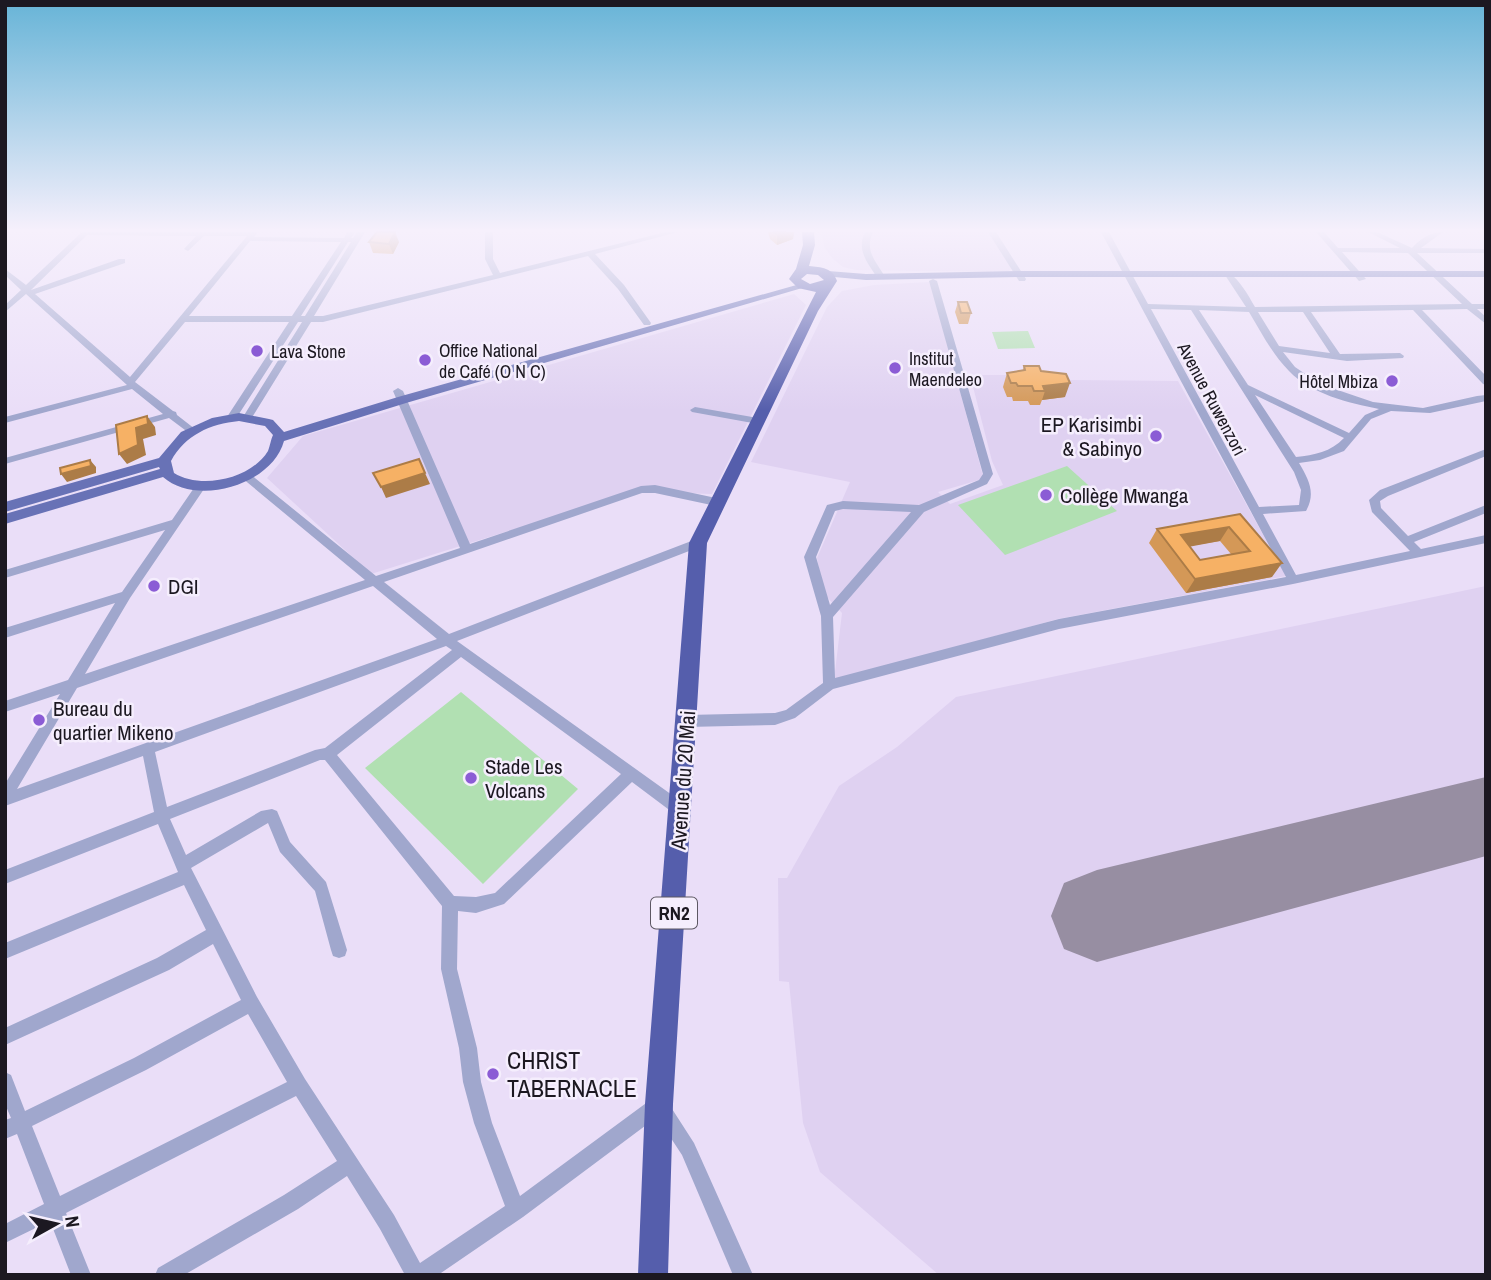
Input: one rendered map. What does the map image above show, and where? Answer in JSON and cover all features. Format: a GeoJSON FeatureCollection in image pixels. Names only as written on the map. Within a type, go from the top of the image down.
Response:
{"type":"FeatureCollection","features":[{"type":"Feature","properties":{"kind":"highway"},"geometry":{"type":"LineString","coordinates":[[805,292],[811,311]]}},
{"type":"Feature","properties":{"kind":"highway","name":"RN2"},"geometry":{"type":"LineString","coordinates":[[811,311],[821,292]]}},
{"type":"Feature","properties":{"kind":"highway","name":"Avenue du 20 Mai"},"geometry":{"type":"LineString","coordinates":[[653,1275],[659,1104],[698,543],[811,311]]}},
{"type":"Feature","properties":{"kind":"main road"},"geometry":{"type":"LineString","coordinates":[[278,433],[758,292]]}},
{"type":"Feature","properties":{"kind":"main road"},"geometry":{"type":"LineString","coordinates":[[400,396],[761,292]]}},
{"type":"Feature","properties":{"kind":"main road"},"geometry":{"type":"LineString","coordinates":[[232,417],[260,419],[278,433],[271,458],[246,476],[200,487],[173,480],[165,467],[169,450],[192,431],[232,417]]}},
{"type":"Feature","properties":{"kind":"main road"},"geometry":{"type":"LineString","coordinates":[[5,507],[165,467]]}},
{"type":"Feature","properties":{"kind":"main road"},"geometry":{"type":"LineString","coordinates":[[5,519],[165,467]]}},
{"type":"Feature","properties":{"kind":"street"},"geometry":{"type":"LineString","coordinates":[[5,310],[27,292]]}},
{"type":"Feature","properties":{"kind":"street"},"geometry":{"type":"LineString","coordinates":[[29,292],[132,384],[192,431]]}},
{"type":"Feature","properties":{"kind":"street"},"geometry":{"type":"LineString","coordinates":[[5,420],[132,384],[207,292]]}},
{"type":"Feature","properties":{"kind":"street"},"geometry":{"type":"LineString","coordinates":[[232,417],[314,292]]}},
{"type":"Feature","properties":{"kind":"street"},"geometry":{"type":"LineString","coordinates":[[248,417],[323,292]]}},
{"type":"Feature","properties":{"kind":"street"},"geometry":{"type":"LineString","coordinates":[[185,320],[307,321],[437,292]]}},
{"type":"Feature","properties":{"kind":"street"},"geometry":{"type":"LineString","coordinates":[[625,292],[647,323]]}},
{"type":"Feature","properties":{"kind":"street"},"geometry":{"type":"LineString","coordinates":[[827,616],[920,509],[983,482],[988,474],[936,292]]}},
{"type":"Feature","properties":{"kind":"street","name":"Avenue Ruwenzori"},"geometry":{"type":"LineString","coordinates":[[1136,292],[1293,580]]}},
{"type":"Feature","properties":{"kind":"street"},"geometry":{"type":"LineString","coordinates":[[1240,292],[1291,369],[1328,392],[1354,400],[1429,411],[1460,401],[1486,398]]}},
{"type":"Feature","properties":{"kind":"street"},"geometry":{"type":"LineString","coordinates":[[1454,292],[1486,322]]}},
{"type":"Feature","properties":{"kind":"street"},"geometry":{"type":"LineString","coordinates":[[1144,306],[1306,310],[1486,306]]}},
{"type":"Feature","properties":{"kind":"street"},"geometry":{"type":"LineString","coordinates":[[1193,307],[1293,461],[1307,488],[1305,505],[1297,510],[1255,511]]}},
{"type":"Feature","properties":{"kind":"street"},"geometry":{"type":"LineString","coordinates":[[1415,307],[1486,382]]}},
{"type":"Feature","properties":{"kind":"street"},"geometry":{"type":"LineString","coordinates":[[1306,310],[1338,357]]}},
{"type":"Feature","properties":{"kind":"street"},"geometry":{"type":"LineString","coordinates":[[1278,349],[1338,357],[1400,356]]}},
{"type":"Feature","properties":{"kind":"street"},"geometry":{"type":"LineString","coordinates":[[1245,386],[1350,437]]}},
{"type":"Feature","properties":{"kind":"street"},"geometry":{"type":"LineString","coordinates":[[400,396],[466,549]]}},
{"type":"Feature","properties":{"kind":"street"},"geometry":{"type":"LineString","coordinates":[[1354,400],[1368,417]]}},
{"type":"Feature","properties":{"kind":"street"},"geometry":{"type":"LineString","coordinates":[[1293,461],[1340,449],[1368,417],[1392,407]]}},
{"type":"Feature","properties":{"kind":"street"},"geometry":{"type":"LineString","coordinates":[[695,410],[758,421]]}},
{"type":"Feature","properties":{"kind":"street"},"geometry":{"type":"LineString","coordinates":[[5,461],[173,414]]}},
{"type":"Feature","properties":{"kind":"street"},"geometry":{"type":"LineString","coordinates":[[1418,553],[1376,509],[1374,500],[1384,493],[1486,452]]}},
{"type":"Feature","properties":{"kind":"street"},"geometry":{"type":"LineString","coordinates":[[246,476],[447,640],[681,810]]}},
{"type":"Feature","properties":{"kind":"street"},"geometry":{"type":"LineString","coordinates":[[5,799],[70,684],[126,595],[200,487]]}},
{"type":"Feature","properties":{"kind":"street"},"geometry":{"type":"LineString","coordinates":[[5,707],[648,489],[716,502]]}},
{"type":"Feature","properties":{"kind":"street"},"geometry":{"type":"LineString","coordinates":[[829,685],[827,616],[810,557],[831,508],[844,505],[920,509]]}},
{"type":"Feature","properties":{"kind":"street"},"geometry":{"type":"LineString","coordinates":[[1407,541],[1486,509]]}},
{"type":"Feature","properties":{"kind":"street"},"geometry":{"type":"LineString","coordinates":[[5,574],[174,523]]}},
{"type":"Feature","properties":{"kind":"street"},"geometry":{"type":"LineString","coordinates":[[687,721],[775,719],[790,714],[829,685],[1059,624],[1293,580],[1486,539]]}},
{"type":"Feature","properties":{"kind":"street"},"geometry":{"type":"LineString","coordinates":[[5,799],[447,640],[698,543]]}},
{"type":"Feature","properties":{"kind":"street"},"geometry":{"type":"LineString","coordinates":[[5,633],[126,595]]}},
{"type":"Feature","properties":{"kind":"street"},"geometry":{"type":"LineString","coordinates":[[5,877],[320,754],[328,754],[461,650]]}},
{"type":"Feature","properties":{"kind":"street"},"geometry":{"type":"LineString","coordinates":[[148,749],[162,817],[185,871],[251,1003],[418,1275],[516,1210],[659,1104],[688,1149],[743,1275]]}},
{"type":"Feature","properties":{"kind":"street"},"geometry":{"type":"LineString","coordinates":[[328,754],[450,903],[449,968],[468,1048],[472,1082],[483,1123],[516,1210]]}},
{"type":"Feature","properties":{"kind":"street"},"geometry":{"type":"LineString","coordinates":[[450,903],[476,905],[499,899],[630,775]]}},
{"type":"Feature","properties":{"kind":"street"},"geometry":{"type":"LineString","coordinates":[[5,951],[185,871],[266,816],[272,816],[285,847],[321,887],[339,950]]}},
{"type":"Feature","properties":{"kind":"street"},"geometry":{"type":"LineString","coordinates":[[5,1037],[163,964],[216,933]]}},
{"type":"Feature","properties":{"kind":"street"},"geometry":{"type":"LineString","coordinates":[[14,1126],[140,1065],[251,1003]]}},
{"type":"Feature","properties":{"kind":"street"},"geometry":{"type":"LineString","coordinates":[[5,1081],[14,1126],[54,1209],[81,1275]]}},
{"type":"Feature","properties":{"kind":"street"},"geometry":{"type":"LineString","coordinates":[[5,1234],[299,1085]]}},
{"type":"Feature","properties":{"kind":"street"},"geometry":{"type":"LineString","coordinates":[[165,1275],[291,1202],[348,1164]]}},
{"type":"Feature","properties":{"kind":"shaded area"},"geometry":{"type":"Polygon","coordinates":[[[841,292],[933,292],[983,476],[979,480],[938,492],[950,504],[1003,485],[992,461],[970,375],[1068,375],[1070,380],[1178,381],[1286,576],[1058,619],[834,680],[842,613],[824,594],[817,558],[850,482],[751,462],[827,307],[841,292]]]}},
{"type":"Feature","properties":{"kind":"shaded area"},"geometry":{"type":"Polygon","coordinates":[[[794,294],[806,305],[712,494],[678,493],[649,487],[371,574],[267,478],[303,436],[794,294]]]}},
{"type":"Feature","properties":{"kind":"shaded area"},"geometry":{"type":"Polygon","coordinates":[[[1486,586],[1486,1275],[939,1275],[820,1172],[803,1123],[789,982],[779,981],[778,878],[787,878],[839,786],[897,747],[956,697],[1486,586]]]}},
{"type":"Feature","properties":{"kind":"green space"},"geometry":{"type":"Polygon","coordinates":[[[1028,331],[1035,348],[998,349],[992,332],[1028,331]]]}},
{"type":"Feature","properties":{"kind":"green space"},"geometry":{"type":"Polygon","coordinates":[[[1067,466],[1117,511],[1005,555],[958,505],[1067,466]]]}},
{"type":"Feature","properties":{"kind":"green space","name":"Stade Les Volcans"},"geometry":{"type":"Polygon","coordinates":[[[461,692],[578,789],[483,884],[365,768],[461,692]]]}},
{"type":"Feature","properties":{"kind":"building"},"geometry":{"type":"Polygon","coordinates":[[[958,302],[967,302],[971,313],[961,313],[958,302]]]}},
{"type":"Feature","properties":{"kind":"building"},"geometry":{"type":"Polygon","coordinates":[[[1024,366],[1039,366],[1041,371],[1066,374],[1070,383],[1043,386],[1045,391],[1034,391],[1032,386],[1011,383],[1007,373],[1025,370],[1024,366]]]}},
{"type":"Feature","properties":{"kind":"building"},"geometry":{"type":"Polygon","coordinates":[[[147,416],[148,424],[136,428],[138,445],[119,454],[116,425],[147,416]]]}},
{"type":"Feature","properties":{"kind":"building"},"geometry":{"type":"Polygon","coordinates":[[[419,459],[425,473],[381,487],[373,473],[419,459]]]}},
{"type":"Feature","properties":{"kind":"building"},"geometry":{"type":"Polygon","coordinates":[[[90,460],[91,466],[61,474],[60,468],[90,460]]]}},
{"type":"Feature","properties":{"kind":"building"},"geometry":{"type":"Polygon","coordinates":[[[1240,514],[1282,563],[1195,579],[1157,529],[1240,514]],[[1229,527],[1181,535],[1200,560],[1250,551],[1229,527]]]}},
{"type":"Feature","properties":{"kind":"runway"},"geometry":{"type":"LineString","coordinates":[[1097,916],[1486,816]]}},
{"type":"Feature","properties":{"kind":"place","name":"Lava Stone"},"geometry":{"type":"Point","coordinates":[257,351]}},
{"type":"Feature","properties":{"kind":"place","name":"Office National de Café (O N C)"},"geometry":{"type":"Point","coordinates":[425,360]}},
{"type":"Feature","properties":{"kind":"place","name":"Institut Maendeleo"},"geometry":{"type":"Point","coordinates":[895,368]}},
{"type":"Feature","properties":{"kind":"place","name":"Hôtel Mbiza"},"geometry":{"type":"Point","coordinates":[1392,381]}},
{"type":"Feature","properties":{"kind":"place","name":"EP Karisimbi & Sabinyo"},"geometry":{"type":"Point","coordinates":[1156,436]}},
{"type":"Feature","properties":{"kind":"place","name":"Collège Mwanga"},"geometry":{"type":"Point","coordinates":[1046,495]}},
{"type":"Feature","properties":{"kind":"place","name":"DGI"},"geometry":{"type":"Point","coordinates":[154,586]}},
{"type":"Feature","properties":{"kind":"place","name":"Bureau du quartier Mikeno"},"geometry":{"type":"Point","coordinates":[39,720]}},
{"type":"Feature","properties":{"kind":"place","name":"Stade Les Volcans"},"geometry":{"type":"Point","coordinates":[471,778]}},
{"type":"Feature","properties":{"kind":"place","name":"CHRIST TABERNACLE"},"geometry":{"type":"Point","coordinates":[493,1074]}}]}
